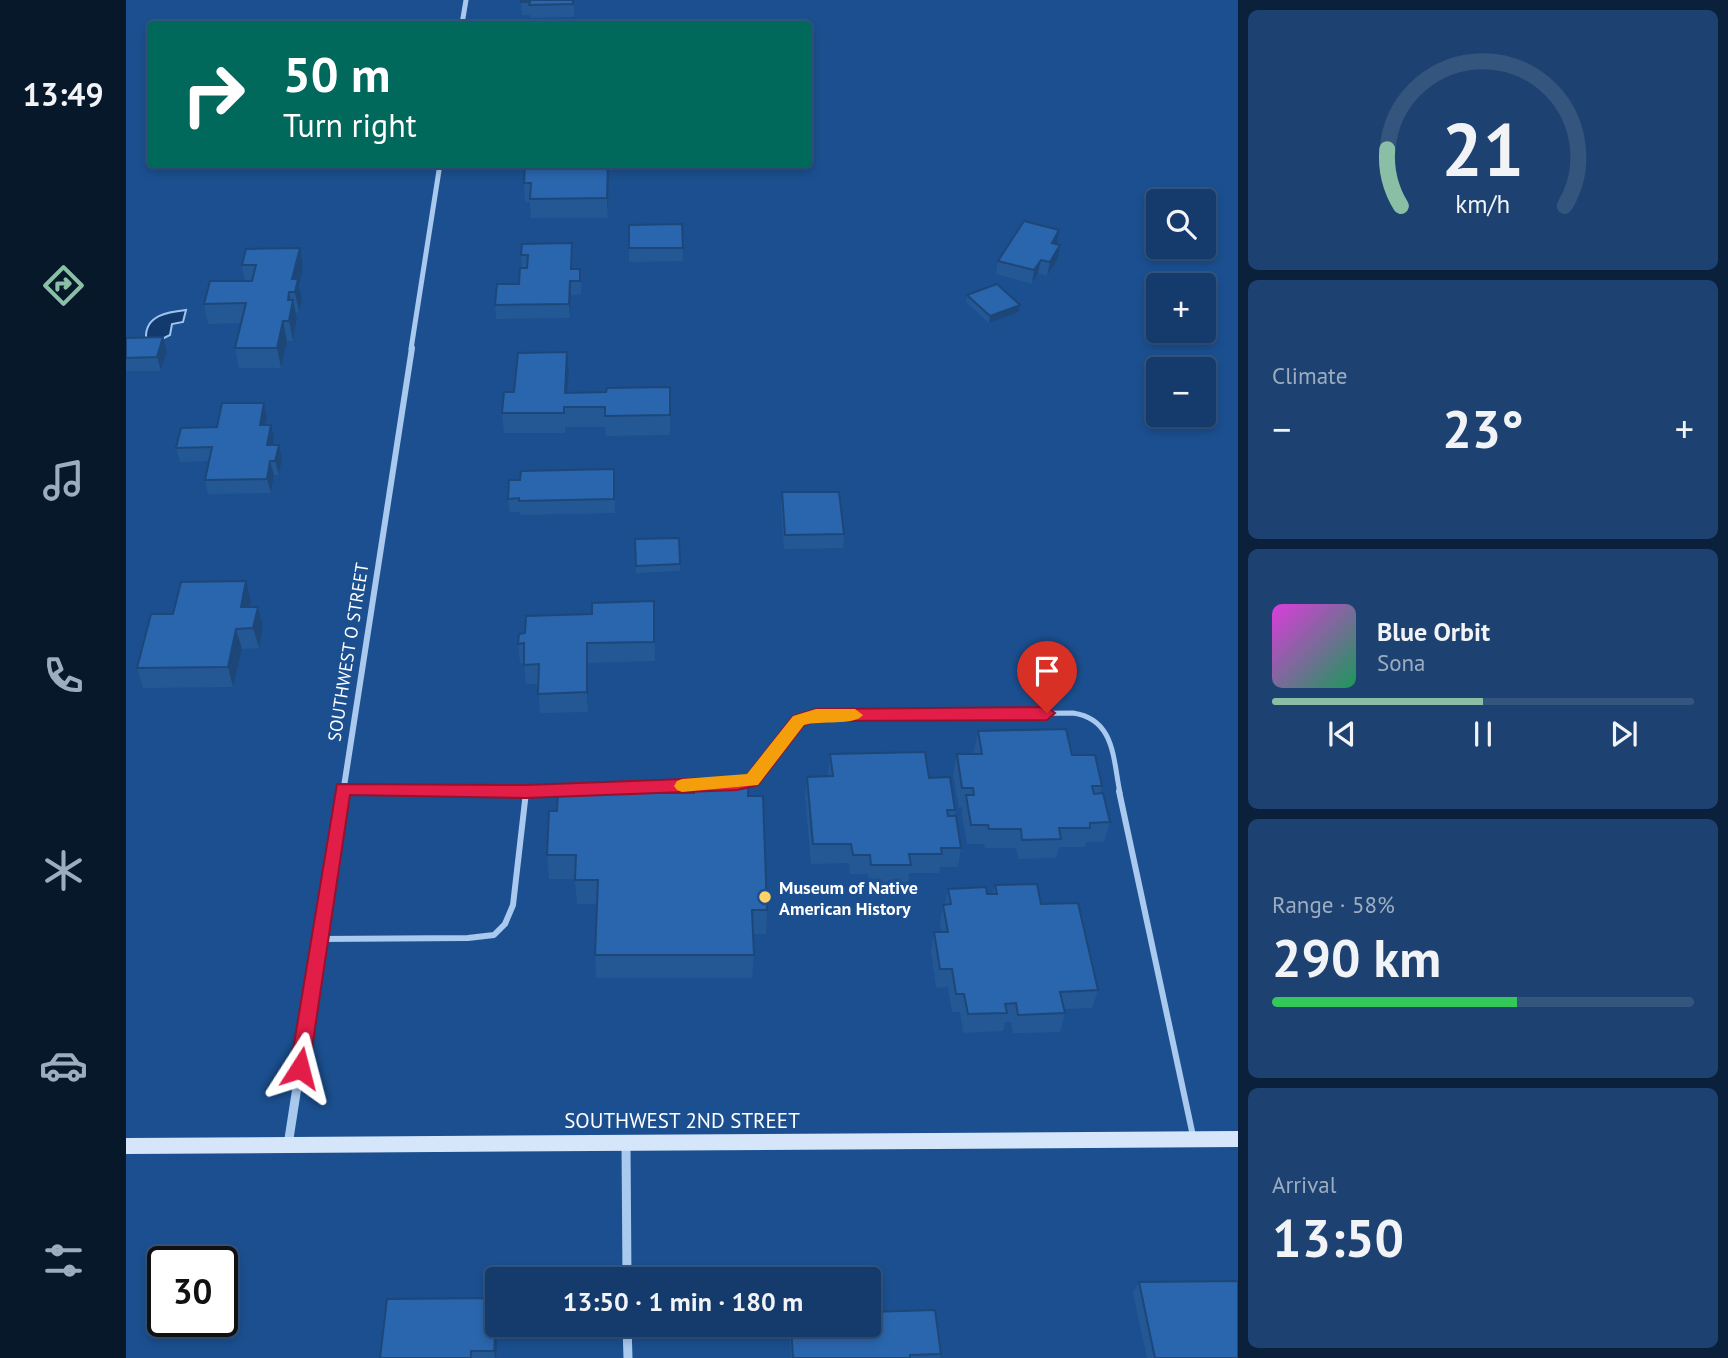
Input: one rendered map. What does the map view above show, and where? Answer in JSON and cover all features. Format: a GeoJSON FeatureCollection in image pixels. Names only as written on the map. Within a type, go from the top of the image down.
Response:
{"type":"FeatureCollection","features":[{"type":"Feature","properties":{"kind":"main road","name":"SOUTHWEST 2ND STREET"},"geometry":{"type":"LineString","coordinates":[[126,1146],[1238,1139]]}},
{"type":"Feature","properties":{"kind":"street"},"geometry":{"type":"LineString","coordinates":[[462,21],[466,0]]}},
{"type":"Feature","properties":{"kind":"street","name":"SOUTHWEST O STREET"},"geometry":{"type":"LineString","coordinates":[[288,1144],[439,168]]}},
{"type":"Feature","properties":{"kind":"street"},"geometry":{"type":"LineString","coordinates":[[626,1143],[627,1267]]}},
{"type":"Feature","properties":{"kind":"street"},"geometry":{"type":"LineString","coordinates":[[627,1337],[628,1358]]}},
{"type":"Feature","properties":{"kind":"lane"},"geometry":{"type":"LineString","coordinates":[[737,783],[752,780],[799,720],[816,715],[1073,713],[1088,715],[1100,722],[1107,733],[1194,1140]]}},
{"type":"Feature","properties":{"kind":"lane"},"geometry":{"type":"LineString","coordinates":[[343,789],[526,792],[711,785]]}},
{"type":"Feature","properties":{"kind":"lane"},"geometry":{"type":"LineString","coordinates":[[320,939],[468,938],[494,935],[505,924],[513,905],[526,792]]}},
{"type":"Feature","properties":{"kind":"water"},"geometry":{"type":"Polygon","coordinates":[[[186,310],[183,322],[172,324],[170,335],[162,339],[146,338],[149,324],[153,320],[165,314],[186,310]]]}},
{"type":"Feature","properties":{"kind":"building"},"geometry":{"type":"Polygon","coordinates":[[[521,0],[573,0],[573,4],[529,5],[530,2],[521,0]]]}},
{"type":"Feature","properties":{"kind":"building"},"geometry":{"type":"Polygon","coordinates":[[[525,168],[608,168],[607,198],[530,199],[531,183],[524,183],[525,168]]]}},
{"type":"Feature","properties":{"kind":"building"},"geometry":{"type":"Polygon","coordinates":[[[1024,221],[1059,230],[1052,243],[1060,245],[1050,262],[1041,260],[1034,270],[998,261],[1024,221]]]}},
{"type":"Feature","properties":{"kind":"building"},"geometry":{"type":"Polygon","coordinates":[[[682,224],[683,248],[629,248],[629,225],[682,224]]]}},
{"type":"Feature","properties":{"kind":"building"},"geometry":{"type":"Polygon","coordinates":[[[572,243],[571,269],[580,269],[580,281],[570,281],[569,304],[495,305],[497,284],[519,284],[520,268],[527,268],[528,255],[521,255],[522,244],[572,243]]]}},
{"type":"Feature","properties":{"kind":"building"},"geometry":{"type":"Polygon","coordinates":[[[300,248],[292,279],[298,279],[295,292],[289,292],[288,300],[293,300],[289,321],[283,321],[277,348],[235,348],[246,303],[204,304],[210,281],[252,281],[256,265],[242,265],[246,249],[300,248]]]}},
{"type":"Feature","properties":{"kind":"building"},"geometry":{"type":"Polygon","coordinates":[[[997,284],[1020,305],[990,316],[967,295],[997,284]]]}},
{"type":"Feature","properties":{"kind":"building"},"geometry":{"type":"Polygon","coordinates":[[[163,337],[157,357],[126,358],[126,338],[163,337]]]}},
{"type":"Feature","properties":{"kind":"building"},"geometry":{"type":"Polygon","coordinates":[[[567,352],[565,393],[606,392],[607,388],[670,387],[670,415],[605,416],[605,407],[564,407],[564,413],[502,413],[504,392],[514,392],[518,353],[567,352]]]}},
{"type":"Feature","properties":{"kind":"building"},"geometry":{"type":"Polygon","coordinates":[[[222,403],[264,403],[260,425],[271,425],[267,445],[279,445],[275,461],[270,461],[267,479],[205,480],[212,447],[176,448],[181,428],[217,427],[222,403]]]}},
{"type":"Feature","properties":{"kind":"building"},"geometry":{"type":"Polygon","coordinates":[[[614,469],[614,499],[508,499],[509,480],[520,480],[521,471],[614,469]]]}},
{"type":"Feature","properties":{"kind":"building"},"geometry":{"type":"Polygon","coordinates":[[[782,492],[839,492],[844,534],[785,535],[782,492]]]}},
{"type":"Feature","properties":{"kind":"building"},"geometry":{"type":"Polygon","coordinates":[[[679,538],[680,564],[636,566],[635,539],[679,538]]]}},
{"type":"Feature","properties":{"kind":"building"},"geometry":{"type":"Polygon","coordinates":[[[246,581],[241,607],[258,607],[253,628],[236,629],[228,667],[137,668],[151,614],[173,614],[181,582],[246,581]]]}},
{"type":"Feature","properties":{"kind":"building"},"geometry":{"type":"Polygon","coordinates":[[[654,601],[654,642],[587,643],[587,692],[538,694],[539,664],[524,665],[524,643],[518,644],[519,634],[525,633],[526,616],[592,614],[592,603],[654,601]]]}},
{"type":"Feature","properties":{"kind":"building"},"geometry":{"type":"Polygon","coordinates":[[[1066,729],[1072,755],[1095,755],[1102,786],[1092,786],[1094,794],[1103,793],[1110,822],[1090,823],[1090,828],[1059,828],[1061,839],[1022,840],[1021,829],[989,829],[988,825],[971,825],[966,795],[974,795],[973,788],[962,788],[957,754],[982,754],[978,731],[1066,729]]]}},
{"type":"Feature","properties":{"kind":"building"},"geometry":{"type":"Polygon","coordinates":[[[925,752],[929,778],[950,777],[955,810],[947,810],[948,816],[956,816],[961,848],[941,848],[942,854],[909,854],[911,865],[871,865],[870,855],[853,855],[851,844],[813,844],[807,777],[833,776],[830,754],[925,752]]]}},
{"type":"Feature","properties":{"kind":"building"},"geometry":{"type":"Polygon","coordinates":[[[694,778],[748,778],[748,796],[763,796],[767,910],[752,910],[754,955],[595,955],[598,880],[575,880],[576,855],[547,855],[549,811],[557,811],[558,793],[694,793],[694,778]]]}},
{"type":"Feature","properties":{"kind":"building"},"geometry":{"type":"Polygon","coordinates":[[[1037,884],[1041,904],[1078,903],[1098,990],[1060,992],[1065,1013],[1018,1015],[1016,1003],[1005,1004],[1007,1013],[968,1014],[964,994],[956,994],[952,969],[940,969],[934,932],[948,932],[943,905],[951,904],[948,889],[986,887],[987,894],[997,894],[995,885],[1037,884]]]}},
{"type":"Feature","properties":{"kind":"building"},"geometry":{"type":"Polygon","coordinates":[[[1238,1281],[1238,1358],[1155,1358],[1139,1282],[1238,1281]]]}},
{"type":"Feature","properties":{"kind":"building"},"geometry":{"type":"Polygon","coordinates":[[[485,1298],[485,1337],[495,1337],[494,1351],[471,1351],[471,1358],[380,1358],[387,1299],[485,1298]]]}},
{"type":"Feature","properties":{"kind":"building"},"geometry":{"type":"Polygon","coordinates":[[[935,1310],[941,1354],[910,1355],[910,1358],[793,1358],[792,1337],[881,1337],[881,1312],[935,1310]]]}},
{"type":"Feature","properties":{"kind":"slow traffic"},"geometry":{"type":"LineString","coordinates":[[682,786],[752,780],[799,720],[816,715],[855,715]]}},
{"type":"Feature","properties":{"kind":"place","name":"Museum of Native American History"},"geometry":{"type":"Point","coordinates":[765,897]}},
{"type":"Feature","properties":{"kind":"route"},"geometry":{"type":"LineString","coordinates":[[300,1068],[343,789],[526,792],[737,783],[752,780],[799,720],[816,715],[1047,713]]}}]}
